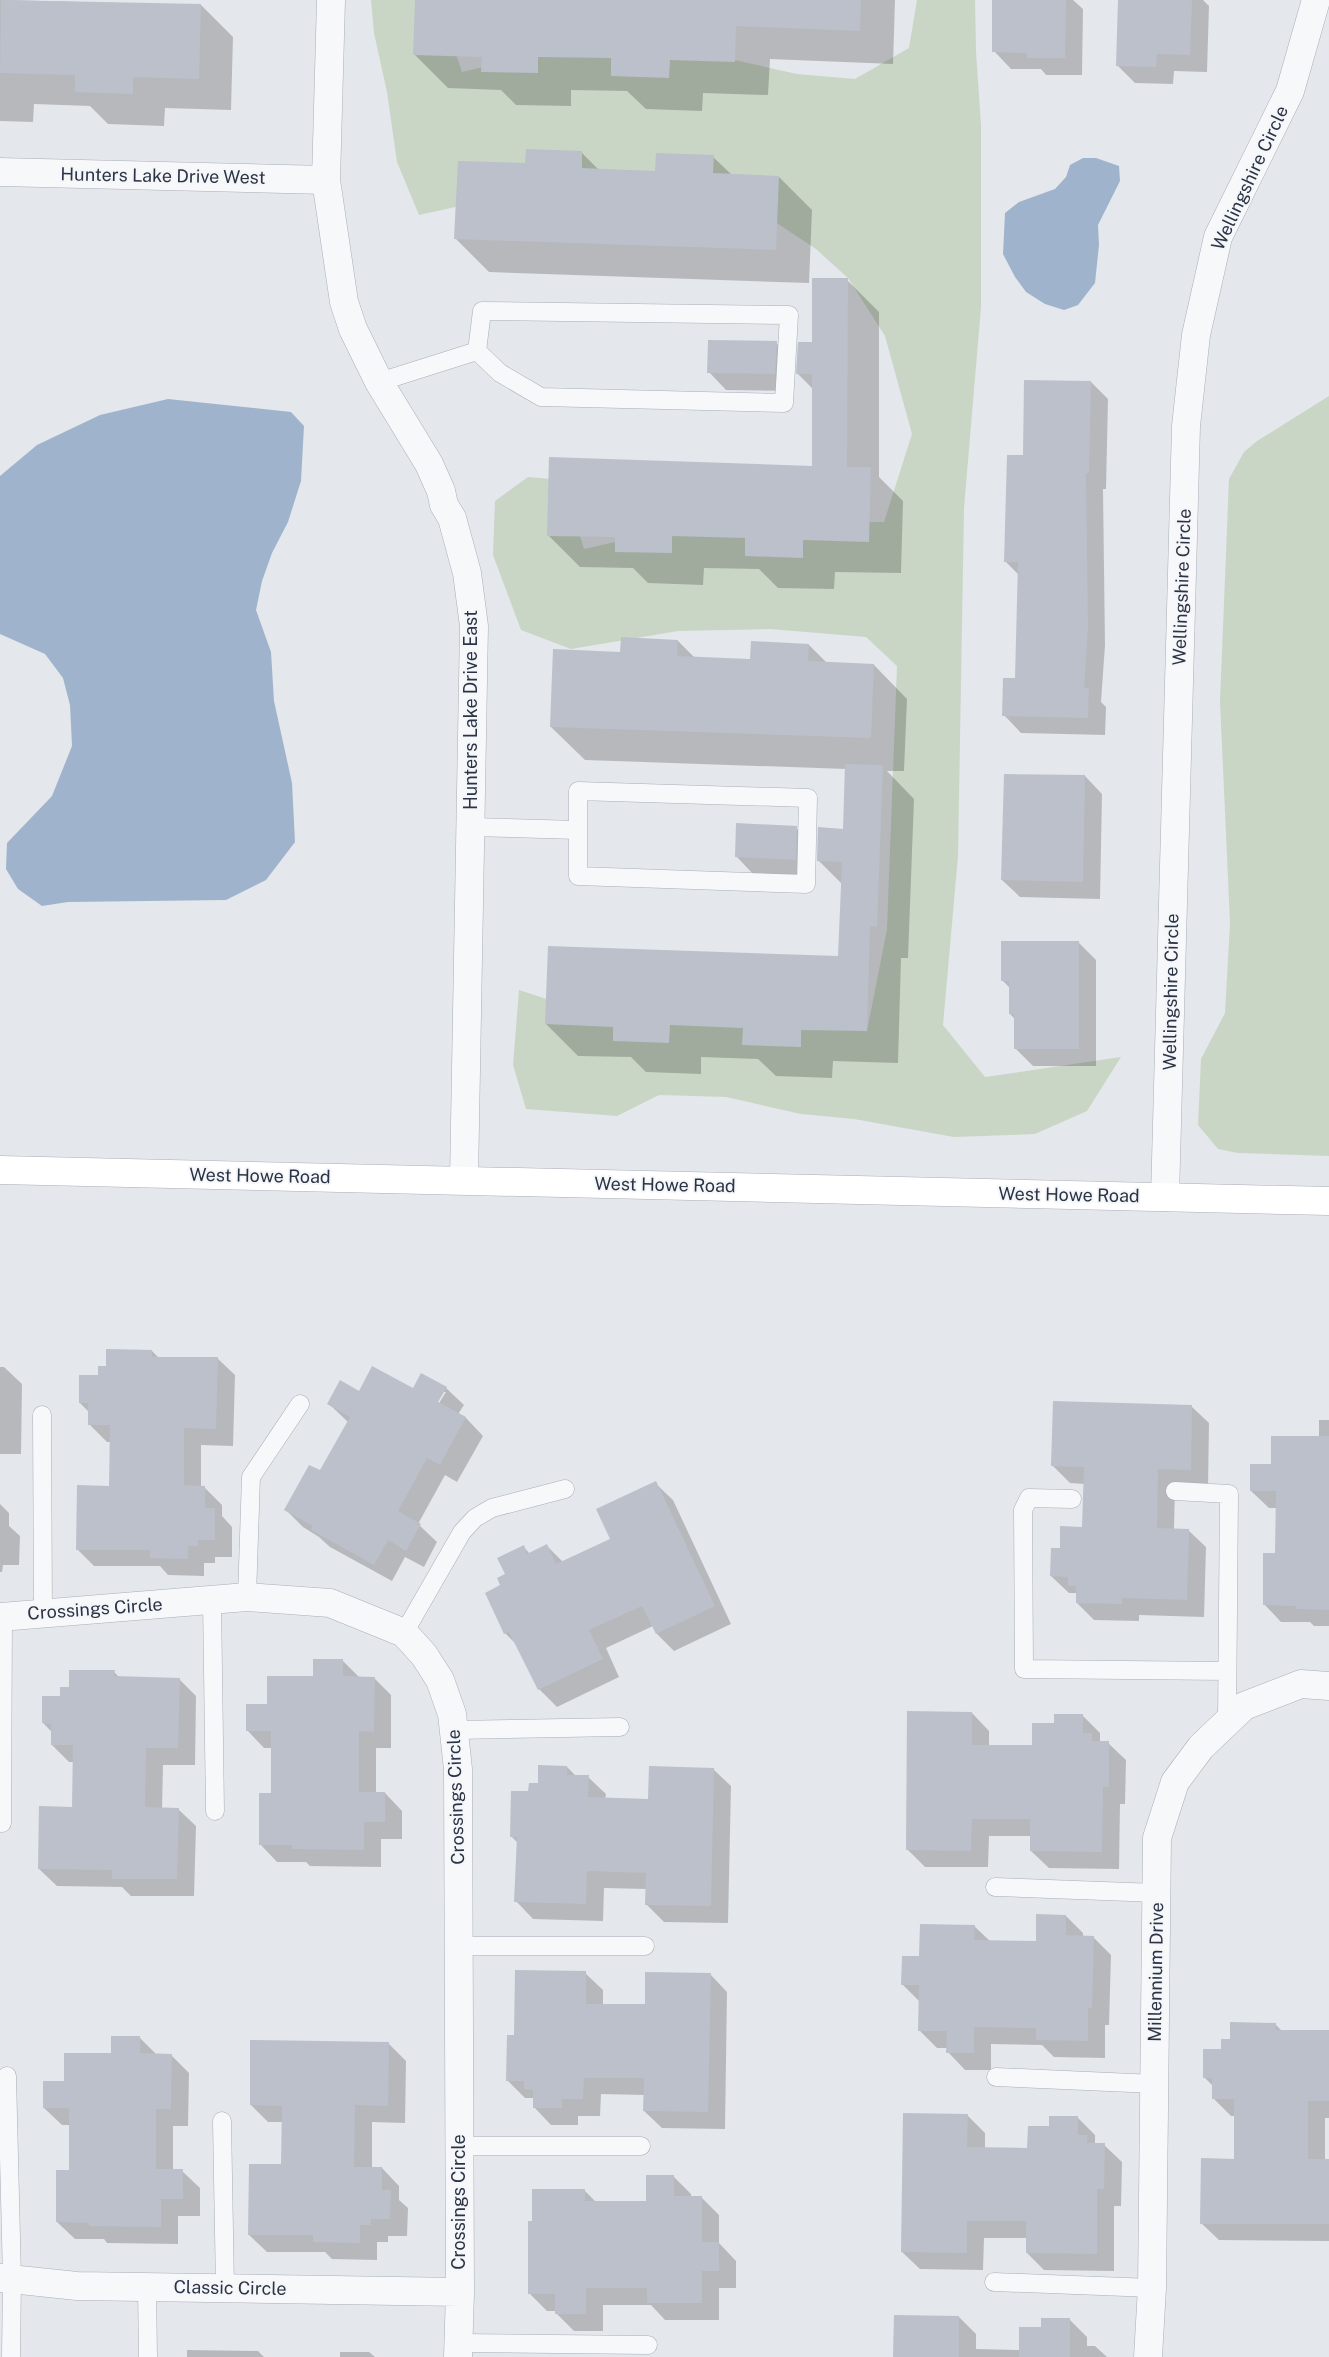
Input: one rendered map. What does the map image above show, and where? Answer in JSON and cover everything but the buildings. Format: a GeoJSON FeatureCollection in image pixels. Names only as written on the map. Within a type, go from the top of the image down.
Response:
{"type":"FeatureCollection","features":[{"type":"Feature","properties":{"kind":"main road","name":"West Howe Road"},"geometry":{"type":"LineString","coordinates":[[0,1170],[1329,1201]]}},
{"type":"Feature","properties":{"kind":"street","name":"Hunters Lake Drive East"},"geometry":{"type":"LineString","coordinates":[[330,0],[326,180],[344,302],[353,329],[379,382],[429,464],[441,491],[444,506],[452,518],[467,572],[474,626],[464,1180]]}},
{"type":"Feature","properties":{"kind":"street","name":"Wellingshire Circle"},"geometry":{"type":"LineString","coordinates":[[1165,1197],[1186,426],[1196,335],[1218,237],[1290,91],[1316,0]]}},
{"type":"Feature","properties":{"kind":"street","name":"Hunters Lake Drive West"},"geometry":{"type":"LineString","coordinates":[[0,172],[326,180]]}},
{"type":"Feature","properties":{"kind":"street","name":"Crossings Circle"},"geometry":{"type":"LineString","coordinates":[[1,1617],[247,1598],[330,1603],[404,1633],[424,1655],[440,1680],[452,1714],[458,1769],[460,2292],[458,2350]]}},
{"type":"Feature","properties":{"kind":"street","name":"Millennium Drive"},"geometry":{"type":"LineString","coordinates":[[1148,2357],[1152,2288],[1158,1838],[1174,1782],[1201,1747],[1244,1706],[1301,1684],[1329,1686]]}},
{"type":"Feature","properties":{"kind":"street","name":"Classic Circle"},"geometry":{"type":"LineString","coordinates":[[6,2279],[77,2286],[460,2292]]}},
{"type":"Feature","properties":{"kind":"lane"},"geometry":{"type":"LineString","coordinates":[[482,311],[789,315],[784,403],[541,397],[500,373],[477,351],[482,311]]}},
{"type":"Feature","properties":{"kind":"lane"},"geometry":{"type":"LineString","coordinates":[[379,382],[477,351]]}},
{"type":"Feature","properties":{"kind":"lane"},"geometry":{"type":"LineString","coordinates":[[578,791],[808,798],[806,884],[578,876],[578,830],[578,791]]}},
{"type":"Feature","properties":{"kind":"lane"},"geometry":{"type":"LineString","coordinates":[[470,827],[578,830]]}},
{"type":"Feature","properties":{"kind":"lane"},"geometry":{"type":"LineString","coordinates":[[247,1598],[251,1477],[300,1404]]}},
{"type":"Feature","properties":{"kind":"lane"},"geometry":{"type":"LineString","coordinates":[[42,1416],[43,1613]]}},
{"type":"Feature","properties":{"kind":"lane"},"geometry":{"type":"LineString","coordinates":[[404,1633],[462,1532],[475,1518],[492,1508],[565,1489]]}},
{"type":"Feature","properties":{"kind":"lane"},"geometry":{"type":"LineString","coordinates":[[1175,1491],[1229,1494],[1226,1723]]}},
{"type":"Feature","properties":{"kind":"lane"},"geometry":{"type":"LineString","coordinates":[[1072,1499],[1029,1498],[1023,1510],[1024,1669],[1227,1671]]}},
{"type":"Feature","properties":{"kind":"lane"},"geometry":{"type":"LineString","coordinates":[[212,1600],[215,1811]]}},
{"type":"Feature","properties":{"kind":"lane"},"geometry":{"type":"LineString","coordinates":[[1,1617],[2,1823]]}},
{"type":"Feature","properties":{"kind":"lane"},"geometry":{"type":"LineString","coordinates":[[454,1730],[620,1727]]}},
{"type":"Feature","properties":{"kind":"lane"},"geometry":{"type":"LineString","coordinates":[[995,1887],[1158,1893]]}},
{"type":"Feature","properties":{"kind":"lane"},"geometry":{"type":"LineString","coordinates":[[458,1946],[644,1946]]}},
{"type":"Feature","properties":{"kind":"lane"},"geometry":{"type":"LineString","coordinates":[[7,2076],[6,2279],[11,2357]]}},
{"type":"Feature","properties":{"kind":"lane"},"geometry":{"type":"LineString","coordinates":[[996,2077],[1155,2084]]}},
{"type":"Feature","properties":{"kind":"lane"},"geometry":{"type":"LineString","coordinates":[[222,2121],[225,2288]]}},
{"type":"Feature","properties":{"kind":"lane"},"geometry":{"type":"LineString","coordinates":[[459,2146],[641,2146]]}},
{"type":"Feature","properties":{"kind":"lane"},"geometry":{"type":"LineString","coordinates":[[994,2282],[1152,2288]]}},
{"type":"Feature","properties":{"kind":"lane"},"geometry":{"type":"LineString","coordinates":[[147,2287],[148,2357]]}},
{"type":"Feature","properties":{"kind":"lane"},"geometry":{"type":"LineString","coordinates":[[458,2350],[648,2344]]}},
{"type":"Feature","properties":{"kind":"green space"},"geometry":{"type":"Polygon","coordinates":[[[371,0],[433,0],[447,27],[462,72],[587,43],[690,50],[797,74],[855,79],[909,48],[917,0],[975,0],[981,125],[981,307],[964,508],[958,856],[943,1025],[985,1077],[1121,1057],[1087,1111],[1035,1134],[954,1137],[854,1119],[801,1114],[726,1097],[659,1095],[617,1116],[526,1109],[513,1065],[519,990],[580,1010],[801,1017],[867,1031],[887,929],[897,666],[866,637],[770,629],[678,631],[571,649],[521,630],[493,555],[495,501],[528,477],[563,480],[584,549],[699,523],[884,522],[912,434],[885,336],[848,278],[816,249],[733,194],[501,197],[419,215],[397,162],[387,92],[374,33],[371,0]]]}},
{"type":"Feature","properties":{"kind":"green space"},"geometry":{"type":"Polygon","coordinates":[[[1329,396],[1329,1156],[1238,1153],[1218,1149],[1198,1125],[1201,1059],[1225,1013],[1230,923],[1220,701],[1229,479],[1244,452],[1257,441],[1329,396]]]}},
{"type":"Feature","properties":{"kind":"water"},"geometry":{"type":"Polygon","coordinates":[[[1083,158],[1096,158],[1119,166],[1120,181],[1098,225],[1099,245],[1095,283],[1078,305],[1064,310],[1045,304],[1026,292],[1015,277],[1003,254],[1005,213],[1019,202],[1055,189],[1066,177],[1070,165],[1083,158]]]}},
{"type":"Feature","properties":{"kind":"water"},"geometry":{"type":"Polygon","coordinates":[[[168,399],[291,412],[304,426],[301,481],[288,522],[272,553],[262,581],[256,610],[271,652],[274,701],[292,783],[295,842],[266,880],[226,900],[68,902],[42,906],[18,889],[6,869],[7,843],[52,796],[72,746],[70,705],[63,678],[45,654],[0,634],[0,476],[37,445],[100,415],[168,399]]]}}]}
